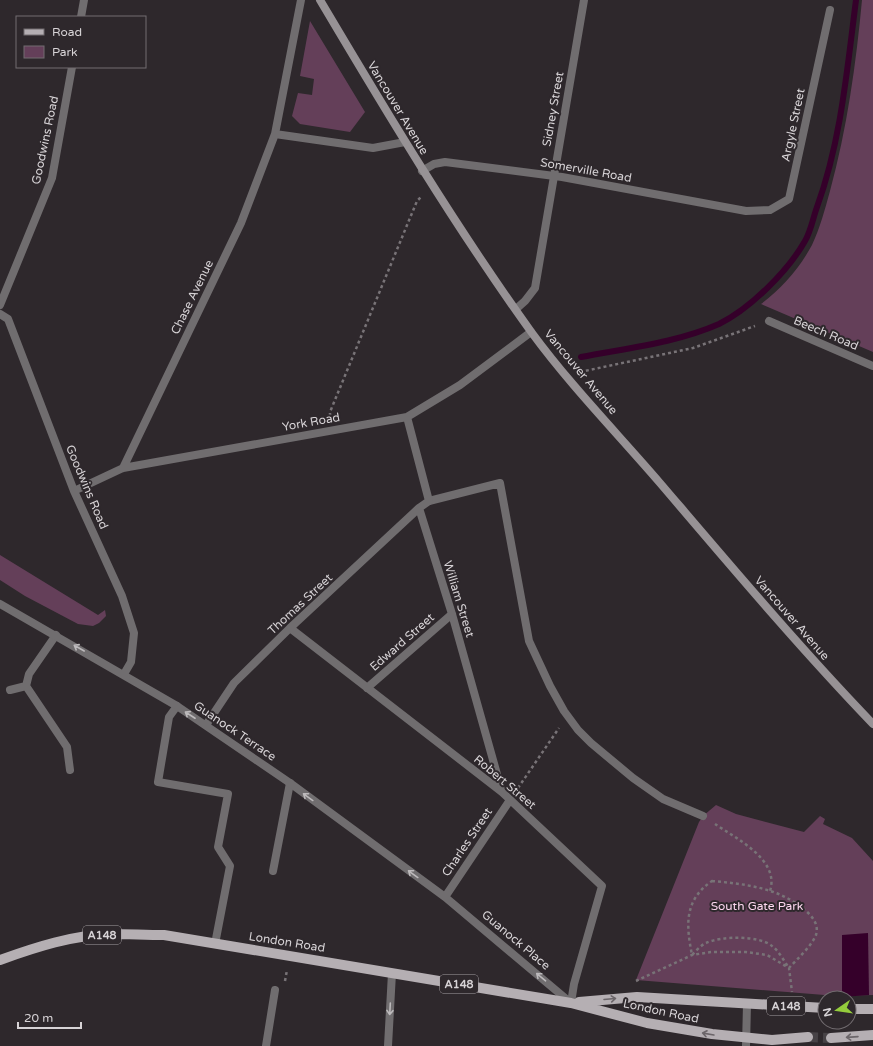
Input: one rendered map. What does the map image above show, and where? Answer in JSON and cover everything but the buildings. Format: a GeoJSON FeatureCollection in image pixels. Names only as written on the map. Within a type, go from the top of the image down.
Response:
{"type":"FeatureCollection","features":[{"type":"Feature","properties":{"kind":"main road","name":"Vancouver Avenue"},"geometry":{"type":"LineString","coordinates":[[320,0],[422,171],[470,246],[516,308],[531,332],[564,375],[605,420],[816,664],[873,724]]}},
{"type":"Feature","properties":{"kind":"main road","name":"London Road"},"geometry":{"type":"LineString","coordinates":[[0,960],[44,945],[73,938],[110,934],[164,936],[571,1002],[647,1023],[746,1042]]}},
{"type":"Feature","properties":{"kind":"main road","name":"London Road"},"geometry":{"type":"LineString","coordinates":[[571,1002],[637,996],[747,1004]]}},
{"type":"Feature","properties":{"kind":"main road","name":"A148"},"geometry":{"type":"LineString","coordinates":[[747,1004],[817,1008]]}},
{"type":"Feature","properties":{"kind":"main road"},"geometry":{"type":"LineString","coordinates":[[857,1009],[873,1009]]}},
{"type":"Feature","properties":{"kind":"main road"},"geometry":{"type":"LineString","coordinates":[[831,1038],[873,1035]]}},
{"type":"Feature","properties":{"kind":"main road","name":"A148"},"geometry":{"type":"LineString","coordinates":[[746,1042],[808,1037]]}},
{"type":"Feature","properties":{"kind":"street"},"geometry":{"type":"LineString","coordinates":[[81,16],[84,0]]}},
{"type":"Feature","properties":{"kind":"street","name":"Chase Avenue"},"geometry":{"type":"LineString","coordinates":[[123,468],[241,223],[274,134],[301,0]]}},
{"type":"Feature","properties":{"kind":"street","name":"Sidney Street"},"geometry":{"type":"LineString","coordinates":[[516,308],[525,301],[535,288],[584,0]]}},
{"type":"Feature","properties":{"kind":"street","name":"Argyle Street"},"geometry":{"type":"LineString","coordinates":[[746,211],[770,210],[789,198],[830,10]]}},
{"type":"Feature","properties":{"kind":"street","name":"Goodwins Road"},"geometry":{"type":"LineString","coordinates":[[0,305],[25,249],[52,178],[72,68]]}},
{"type":"Feature","properties":{"kind":"street"},"geometry":{"type":"LineString","coordinates":[[274,134],[373,148],[405,142]]}},
{"type":"Feature","properties":{"kind":"street","name":"Somerville Road"},"geometry":{"type":"LineString","coordinates":[[422,171],[434,164],[445,162],[553,176],[746,211]]}},
{"type":"Feature","properties":{"kind":"street","name":"Goodwins Road"},"geometry":{"type":"LineString","coordinates":[[0,314],[8,319],[74,491],[122,596],[134,633],[131,662],[124,674]]}},
{"type":"Feature","properties":{"kind":"street","name":"Beech Road"},"geometry":{"type":"LineString","coordinates":[[769,321],[873,366]]}},
{"type":"Feature","properties":{"kind":"street","name":"York Road"},"geometry":{"type":"LineString","coordinates":[[74,491],[123,468],[407,417],[460,385],[531,332]]}},
{"type":"Feature","properties":{"kind":"street"},"geometry":{"type":"LineString","coordinates":[[407,417],[429,501]]}},
{"type":"Feature","properties":{"kind":"street"},"geometry":{"type":"LineString","coordinates":[[419,508],[429,501],[500,483],[529,641],[550,686],[567,715],[578,730],[591,743],[633,778],[663,799],[703,816]]}},
{"type":"Feature","properties":{"kind":"street","name":"William Street"},"geometry":{"type":"LineString","coordinates":[[419,508],[452,614],[502,792]]}},
{"type":"Feature","properties":{"kind":"street","name":"Thomas Street"},"geometry":{"type":"LineString","coordinates":[[206,725],[234,683],[290,628],[419,508]]}},
{"type":"Feature","properties":{"kind":"street","name":"Guanock Terrace"},"geometry":{"type":"LineString","coordinates":[[0,604],[124,674],[206,725],[445,897]]}},
{"type":"Feature","properties":{"kind":"street","name":"Edward Street"},"geometry":{"type":"LineString","coordinates":[[367,688],[452,614]]}},
{"type":"Feature","properties":{"kind":"street","name":"Robert Street"},"geometry":{"type":"LineString","coordinates":[[290,628],[502,792],[602,886],[574,984],[571,1002]]}},
{"type":"Feature","properties":{"kind":"street"},"geometry":{"type":"LineString","coordinates":[[56,635],[29,674],[26,686],[67,747],[70,770]]}},
{"type":"Feature","properties":{"kind":"street"},"geometry":{"type":"LineString","coordinates":[[10,690],[26,686]]}},
{"type":"Feature","properties":{"kind":"street"},"geometry":{"type":"LineString","coordinates":[[177,706],[169,717],[158,782],[228,794],[218,847],[230,866],[215,944]]}},
{"type":"Feature","properties":{"kind":"street"},"geometry":{"type":"LineString","coordinates":[[273,871],[290,784]]}},
{"type":"Feature","properties":{"kind":"street","name":"Charles Street"},"geometry":{"type":"LineString","coordinates":[[445,897],[510,800]]}},
{"type":"Feature","properties":{"kind":"street","name":"Guanock Place"},"geometry":{"type":"LineString","coordinates":[[445,897],[571,1002]]}},
{"type":"Feature","properties":{"kind":"street"},"geometry":{"type":"LineString","coordinates":[[388,1046],[392,973]]}},
{"type":"Feature","properties":{"kind":"street"},"geometry":{"type":"LineString","coordinates":[[266,1046],[275,990]]}},
{"type":"Feature","properties":{"kind":"street"},"geometry":{"type":"LineString","coordinates":[[746,1042],[747,1004]]}},
{"type":"Feature","properties":{"kind":"path"},"geometry":{"type":"LineString","coordinates":[[330,431],[330,412],[417,201],[432,186]]}},
{"type":"Feature","properties":{"kind":"path"},"geometry":{"type":"LineString","coordinates":[[564,375],[693,348],[769,321]]}},
{"type":"Feature","properties":{"kind":"path"},"geometry":{"type":"LineString","coordinates":[[510,800],[567,715]]}},
{"type":"Feature","properties":{"kind":"path"},"geometry":{"type":"LineString","coordinates":[[703,816],[743,842],[758,856],[771,872],[773,882],[770,891]]}},
{"type":"Feature","properties":{"kind":"path"},"geometry":{"type":"LineString","coordinates":[[692,955],[688,920],[694,899],[702,888],[712,881],[743,884],[770,891],[793,900],[810,915],[816,923],[816,934],[810,944],[789,968]]}},
{"type":"Feature","properties":{"kind":"path"},"geometry":{"type":"LineString","coordinates":[[636,980],[665,969],[692,955],[704,943],[716,939],[744,937],[772,945],[789,968],[792,993]]}},
{"type":"Feature","properties":{"kind":"path"},"geometry":{"type":"LineString","coordinates":[[692,955],[723,951],[756,953],[767,955],[789,968]]}},
{"type":"Feature","properties":{"kind":"path"},"geometry":{"type":"LineString","coordinates":[[275,990],[285,981],[289,956]]}},
{"type":"Feature","properties":{"kind":"green space"},"geometry":{"type":"Polygon","coordinates":[[[862,0],[873,0],[873,352],[761,304],[783,285],[796,270],[812,245],[820,225],[836,168],[846,120],[854,72],[862,0]]]}},
{"type":"Feature","properties":{"kind":"green space"},"geometry":{"type":"Polygon","coordinates":[[[310,21],[365,112],[350,132],[300,124],[292,116],[298,93],[312,95],[314,79],[300,76],[310,21]]]}},
{"type":"Feature","properties":{"kind":"green space"},"geometry":{"type":"Polygon","coordinates":[[[0,555],[98,615],[105,610],[106,616],[99,623],[93,626],[78,624],[25,596],[0,580],[0,555]]]}},
{"type":"Feature","properties":{"kind":"green space","name":"South Gate Park"},"geometry":{"type":"Polygon","coordinates":[[[716,805],[736,814],[804,832],[820,816],[825,819],[823,824],[852,838],[873,861],[873,995],[857,995],[857,990],[817,990],[817,994],[636,980],[699,822],[703,816],[716,805]]]}},
{"type":"Feature","properties":{"kind":"shaded area"},"geometry":{"type":"Polygon","coordinates":[[[868,933],[869,995],[857,996],[857,990],[842,990],[842,935],[868,933]]]}},
{"type":"Feature","properties":{"kind":"waterway"},"geometry":{"type":"LineString","coordinates":[[581,357],[634,348],[686,336],[719,324],[743,309],[755,299],[789,265],[798,253],[809,233],[832,157],[838,131],[846,79],[856,0]]}},
{"type":"Feature","properties":{"kind":"tunnel"},"geometry":{"type":"LineString","coordinates":[[808,1037],[831,1038]]}}]}
